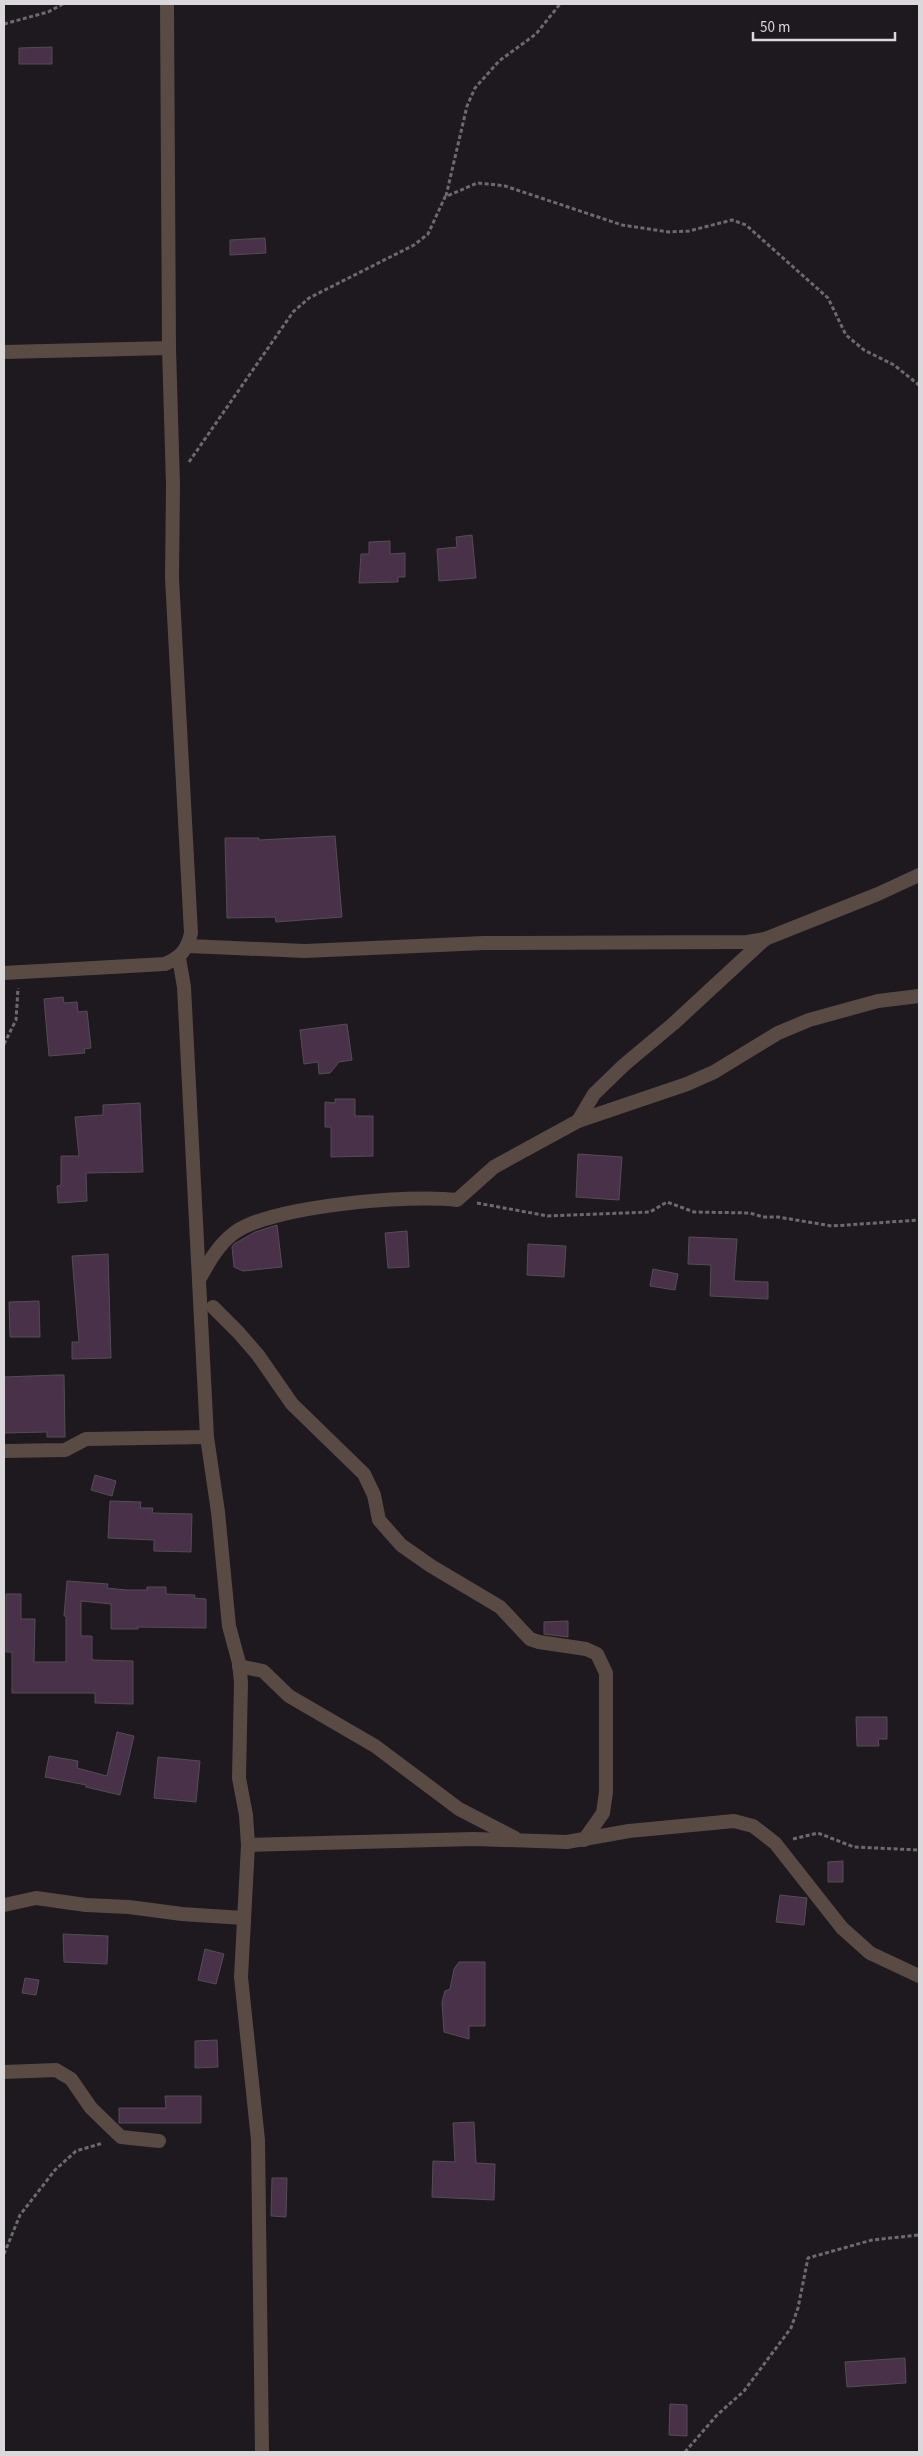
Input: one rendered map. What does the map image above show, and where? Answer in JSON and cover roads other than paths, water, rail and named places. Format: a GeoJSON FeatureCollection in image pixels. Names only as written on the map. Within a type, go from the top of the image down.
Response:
{"type":"FeatureCollection","features":[{"type":"Feature","properties":{"kind":"street"},"geometry":{"type":"LineString","coordinates":[[10,973],[143,967],[165,964],[179,958],[188,946],[191,933],[172,578],[173,485],[169,348],[167,4]]}},
{"type":"Feature","properties":{"kind":"street"},"geometry":{"type":"LineString","coordinates":[[4,352],[169,348]]}},
{"type":"Feature","properties":{"kind":"street"},"geometry":{"type":"LineString","coordinates":[[188,946],[305,951],[484,943],[717,943],[764,939],[878,894],[919,875]]}},
{"type":"Feature","properties":{"kind":"street"},"geometry":{"type":"LineString","coordinates":[[578,1120],[594,1094],[764,939]]}},
{"type":"Feature","properties":{"kind":"street"},"geometry":{"type":"LineString","coordinates":[[179,958],[184,987],[207,1438],[218,1512],[224,1594],[241,1682],[239,1778],[246,1815],[248,1845],[241,1977],[258,2140],[262,2452]]}},
{"type":"Feature","properties":{"kind":"street"},"geometry":{"type":"LineString","coordinates":[[200,1279],[215,1252],[233,1234],[247,1225],[334,1205],[419,1199],[457,1200],[494,1167],[578,1120],[687,1084],[714,1072],[778,1033],[809,1020],[878,1001],[919,996]]}},
{"type":"Feature","properties":{"kind":"street"},"geometry":{"type":"LineString","coordinates":[[213,1307],[232,1325],[258,1355],[292,1404],[364,1474],[374,1495],[380,1520],[402,1545],[431,1566],[500,1607],[530,1639],[586,1649],[597,1654],[602,1661],[606,1672],[606,1792],[603,1813],[584,1840]]}},
{"type":"Feature","properties":{"kind":"street"},"geometry":{"type":"LineString","coordinates":[[4,1451],[65,1450],[86,1439],[207,1438]]}},
{"type":"Feature","properties":{"kind":"street"},"geometry":{"type":"LineString","coordinates":[[239,1666],[263,1671],[289,1696],[375,1746],[459,1809],[520,1840]]}},
{"type":"Feature","properties":{"kind":"street"},"geometry":{"type":"LineString","coordinates":[[248,1845],[474,1838],[567,1842],[630,1831],[734,1821],[753,1826],[775,1843],[842,1928],[870,1953],[919,1976]]}},
{"type":"Feature","properties":{"kind":"street"},"geometry":{"type":"LineString","coordinates":[[4,1905],[36,1898],[86,1905],[129,1907],[182,1914],[243,1918]]}},
{"type":"Feature","properties":{"kind":"street"},"geometry":{"type":"LineString","coordinates":[[4,2072],[46,2069],[62,2073],[71,2079],[91,2108],[121,2137],[159,2141]]}}]}
